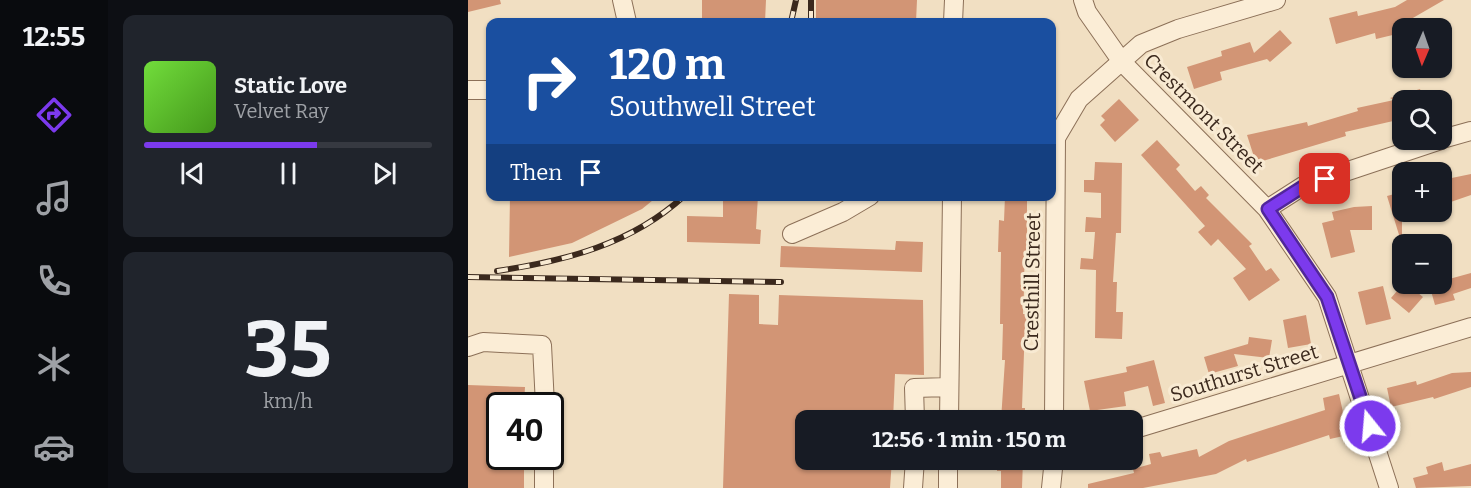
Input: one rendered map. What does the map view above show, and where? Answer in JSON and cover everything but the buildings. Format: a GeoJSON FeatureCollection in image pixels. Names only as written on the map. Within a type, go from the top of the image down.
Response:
{"type":"FeatureCollection","features":[{"type":"Feature","properties":{"kind":"street"},"geometry":{"type":"LineString","coordinates":[[622,0],[626,18]]}},
{"type":"Feature","properties":{"kind":"street"},"geometry":{"type":"LineString","coordinates":[[953,18],[954,0]]}},
{"type":"Feature","properties":{"kind":"street","name":"Crestmont Street"},"geometry":{"type":"LineString","coordinates":[[1083,0],[1087,12],[1122,62],[1268,209],[1327,297],[1351,364],[1389,488]]}},
{"type":"Feature","properties":{"kind":"street","name":"Cresthill Street"},"geometry":{"type":"LineString","coordinates":[[1056,138],[1079,99],[1140,44],[1178,29],[1276,0]]}},
{"type":"Feature","properties":{"kind":"street"},"geometry":{"type":"LineString","coordinates":[[468,90],[486,90]]}},
{"type":"Feature","properties":{"kind":"street"},"geometry":{"type":"LineString","coordinates":[[1452,136],[1471,130]]}},
{"type":"Feature","properties":{"kind":"street"},"geometry":{"type":"LineString","coordinates":[[1268,209],[1304,186],[1409,150]]}},
{"type":"Feature","properties":{"kind":"street"},"geometry":{"type":"LineString","coordinates":[[792,234],[843,212],[862,201]]}},
{"type":"Feature","properties":{"kind":"street"},"geometry":{"type":"LineString","coordinates":[[948,410],[952,201]]}},
{"type":"Feature","properties":{"kind":"street","name":"Cresthill Street"},"geometry":{"type":"LineString","coordinates":[[1054,410],[1056,201]]}},
{"type":"Feature","properties":{"kind":"street","name":"Southurst Street"},"geometry":{"type":"LineString","coordinates":[[1143,427],[1471,327]]}},
{"type":"Feature","properties":{"kind":"street"},"geometry":{"type":"LineString","coordinates":[[468,347],[483,342],[542,345],[544,392]]}},
{"type":"Feature","properties":{"kind":"street"},"geometry":{"type":"LineString","coordinates":[[915,410],[914,387],[949,387]]}},
{"type":"Feature","properties":{"kind":"street"},"geometry":{"type":"LineString","coordinates":[[544,470],[544,488]]}},
{"type":"Feature","properties":{"kind":"street"},"geometry":{"type":"LineString","coordinates":[[913,488],[914,470]]}},
{"type":"Feature","properties":{"kind":"street"},"geometry":{"type":"LineString","coordinates":[[948,470],[948,488]]}},
{"type":"Feature","properties":{"kind":"street"},"geometry":{"type":"LineString","coordinates":[[1051,488],[1053,470]]}},
{"type":"Feature","properties":{"kind":"railway"},"geometry":{"type":"LineString","coordinates":[[792,18],[796,0]]}},
{"type":"Feature","properties":{"kind":"railway"},"geometry":{"type":"LineString","coordinates":[[811,0],[811,18]]}},
{"type":"Feature","properties":{"kind":"railway"},"geometry":{"type":"LineString","coordinates":[[497,271],[548,262],[596,248],[642,227],[678,201]]}},
{"type":"Feature","properties":{"kind":"railway"},"geometry":{"type":"LineString","coordinates":[[468,277],[781,282]]}},
{"type":"Feature","properties":{"kind":"route"},"geometry":{"type":"LineString","coordinates":[[1325,179],[1304,186],[1268,209],[1327,297],[1370,426]]}}]}
